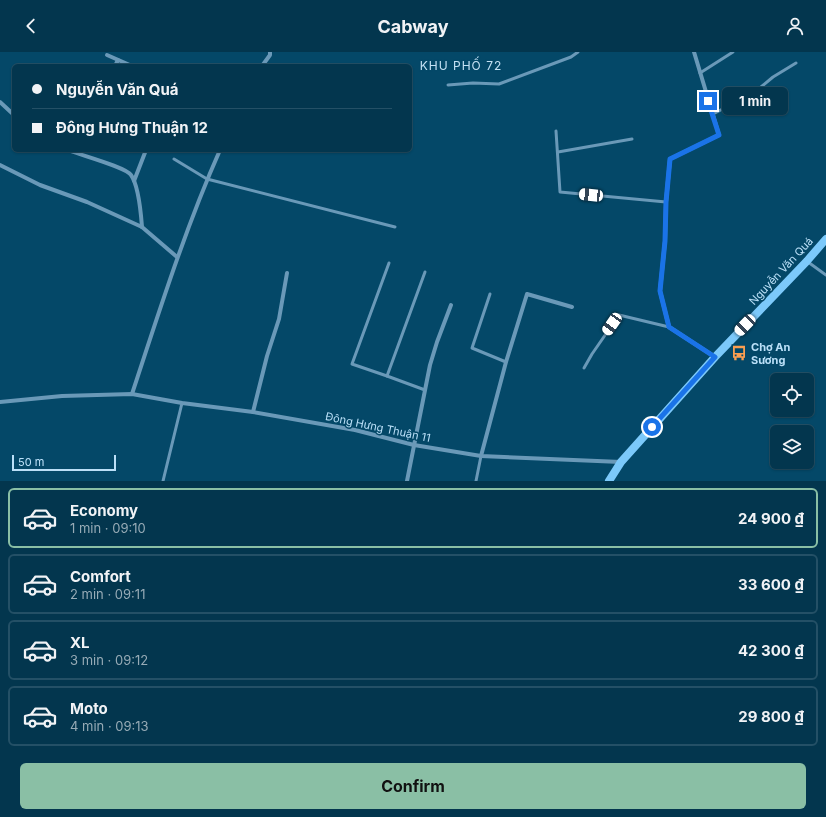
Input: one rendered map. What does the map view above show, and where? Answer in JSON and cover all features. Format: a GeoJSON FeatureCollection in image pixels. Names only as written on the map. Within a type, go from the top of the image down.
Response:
{"type":"FeatureCollection","features":[{"type":"Feature","properties":{"kind":"main road","name":"Nguyễn Văn Quá"},"geometry":{"type":"LineString","coordinates":[[609,481],[621,462],[715,357],[807,261],[826,239]]}},
{"type":"Feature","properties":{"kind":"street"},"geometry":{"type":"LineString","coordinates":[[263,64],[270,55],[270,52]]}},
{"type":"Feature","properties":{"kind":"street"},"geometry":{"type":"LineString","coordinates":[[694,52],[719,135],[670,159],[666,202],[665,241],[660,291],[669,327],[715,357]]}},
{"type":"Feature","properties":{"kind":"street"},"geometry":{"type":"LineString","coordinates":[[107,55],[127,64]]}},
{"type":"Feature","properties":{"kind":"street"},"geometry":{"type":"LineString","coordinates":[[116,64],[118,60]]}},
{"type":"Feature","properties":{"kind":"street"},"geometry":{"type":"LineString","coordinates":[[0,102],[12,113]]}},
{"type":"Feature","properties":{"kind":"street"},"geometry":{"type":"LineString","coordinates":[[74,152],[113,165],[131,174],[140,205],[142,227]]}},
{"type":"Feature","properties":{"kind":"street"},"geometry":{"type":"LineString","coordinates":[[134,181],[145,152]]}},
{"type":"Feature","properties":{"kind":"street"},"geometry":{"type":"LineString","coordinates":[[132,394],[177,257],[219,152]]}},
{"type":"Feature","properties":{"kind":"street"},"geometry":{"type":"LineString","coordinates":[[0,165],[40,185],[87,202],[142,227],[177,257]]}},
{"type":"Feature","properties":{"kind":"street"},"geometry":{"type":"LineString","coordinates":[[253,412],[267,356],[279,319],[287,273]]}},
{"type":"Feature","properties":{"kind":"street"},"geometry":{"type":"LineString","coordinates":[[481,456],[506,362],[527,294],[572,307]]}},
{"type":"Feature","properties":{"kind":"street"},"geometry":{"type":"LineString","coordinates":[[407,481],[430,366],[451,305]]}},
{"type":"Feature","properties":{"kind":"street","name":"Đông Hưng Thuận 11"},"geometry":{"type":"LineString","coordinates":[[0,402],[62,396],[132,394],[182,403],[253,412],[355,430],[414,445],[481,456],[621,462]]}},
{"type":"Feature","properties":{"kind":"lane"},"geometry":{"type":"LineString","coordinates":[[448,85],[473,83],[499,84],[578,52]]}},
{"type":"Feature","properties":{"kind":"lane"},"geometry":{"type":"LineString","coordinates":[[700,73],[733,52]]}},
{"type":"Feature","properties":{"kind":"lane"},"geometry":{"type":"LineString","coordinates":[[713,114],[755,92],[773,77],[796,63]]}},
{"type":"Feature","properties":{"kind":"lane"},"geometry":{"type":"LineString","coordinates":[[556,131],[560,192],[666,202]]}},
{"type":"Feature","properties":{"kind":"lane"},"geometry":{"type":"LineString","coordinates":[[558,152],[632,139]]}},
{"type":"Feature","properties":{"kind":"lane"},"geometry":{"type":"LineString","coordinates":[[174,159],[207,179],[395,227]]}},
{"type":"Feature","properties":{"kind":"lane"},"geometry":{"type":"LineString","coordinates":[[807,261],[826,275]]}},
{"type":"Feature","properties":{"kind":"lane"},"geometry":{"type":"LineString","coordinates":[[389,263],[352,364],[425,390]]}},
{"type":"Feature","properties":{"kind":"lane"},"geometry":{"type":"LineString","coordinates":[[388,376],[425,272]]}},
{"type":"Feature","properties":{"kind":"lane"},"geometry":{"type":"LineString","coordinates":[[490,294],[472,348],[506,362]]}},
{"type":"Feature","properties":{"kind":"lane"},"geometry":{"type":"LineString","coordinates":[[584,368],[619,314],[669,327]]}},
{"type":"Feature","properties":{"kind":"lane"},"geometry":{"type":"LineString","coordinates":[[163,481],[182,403]]}},
{"type":"Feature","properties":{"kind":"lane"},"geometry":{"type":"LineString","coordinates":[[476,481],[481,456]]}},
{"type":"Feature","properties":{"kind":"place","name":"Chợ An Sương"},"geometry":{"type":"Point","coordinates":[739,353]}},
{"type":"Feature","properties":{"kind":"district","name":"KHU PHỐ 72"},"geometry":{"type":"Point","coordinates":[461,65]}},
{"type":"Feature","properties":{"kind":"route"},"geometry":{"type":"LineString","coordinates":[[652,427],[715,357],[669,327],[660,291],[665,241],[666,202],[670,159],[719,135],[708,101]]}}]}
